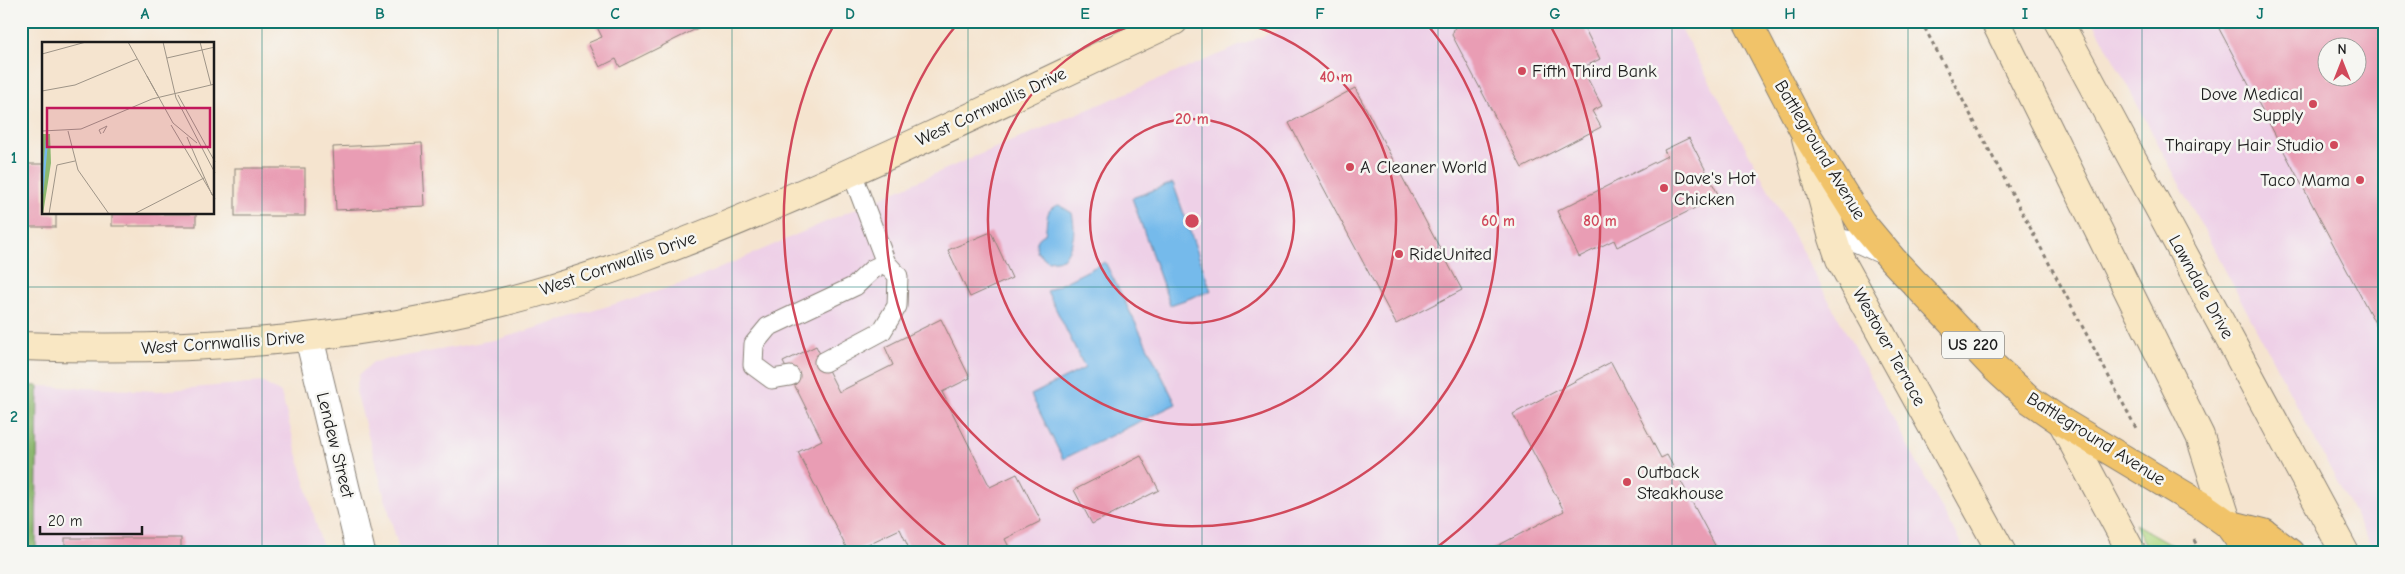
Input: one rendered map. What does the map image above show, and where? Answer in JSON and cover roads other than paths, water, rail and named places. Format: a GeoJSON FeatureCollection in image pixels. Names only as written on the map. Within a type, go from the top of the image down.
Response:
{"type":"FeatureCollection","features":[{"type":"Feature","properties":{"kind":"main road","name":"West Cornwallis Drive"},"geometry":{"type":"LineString","coordinates":[[21,346],[109,349],[231,345],[309,338],[409,322],[473,308],[591,276],[712,232],[852,173],[1174,21]]}},
{"type":"Feature","properties":{"kind":"main road","name":"Battleground Avenue"},"geometry":{"type":"LineString","coordinates":[[1747,21],[1803,129],[1861,222],[1892,259],[1994,368],[2030,400],[2062,422],[2204,507],[2228,524],[2249,553]]}},
{"type":"Feature","properties":{"kind":"main road"},"geometry":{"type":"LineString","coordinates":[[1995,21],[2200,436],[2228,524],[2264,533],[2290,553]]}},
{"type":"Feature","properties":{"kind":"main road","name":"Lawndale Drive"},"geometry":{"type":"LineString","coordinates":[[2058,21],[2345,553]]}},
{"type":"Feature","properties":{"kind":"main road","name":"Westover Terrace"},"geometry":{"type":"LineString","coordinates":[[1803,129],[1840,259],[2002,553]]}},
{"type":"Feature","properties":{"kind":"main road"},"geometry":{"type":"LineString","coordinates":[[2062,422],[2132,553]]}},
{"type":"Feature","properties":{"kind":"street","name":"Lendew Street"},"geometry":{"type":"LineString","coordinates":[[309,338],[361,553]]}},
{"type":"Feature","properties":{"kind":"lane"},"geometry":{"type":"LineString","coordinates":[[824,362],[882,331],[897,306],[898,276],[886,263],[852,173]]}},
{"type":"Feature","properties":{"kind":"lane"},"geometry":{"type":"LineString","coordinates":[[1833,238],[1853,241],[1892,259]]}},
{"type":"Feature","properties":{"kind":"lane"},"geometry":{"type":"LineString","coordinates":[[790,376],[772,379],[753,365],[754,344],[768,327],[855,286],[873,269],[886,263]]}},
{"type":"Feature","properties":{"kind":"water"},"geometry":{"type":"Polygon","coordinates":[[[1173,183],[1211,291],[1170,305],[1132,198],[1173,183]]]}},
{"type":"Feature","properties":{"kind":"water"},"geometry":{"type":"Polygon","coordinates":[[[1059,205],[1072,213],[1073,238],[1070,248],[1063,259],[1048,261],[1037,252],[1036,246],[1038,239],[1045,234],[1049,212],[1059,205]]]}},
{"type":"Feature","properties":{"kind":"water"},"geometry":{"type":"Polygon","coordinates":[[[1105,262],[1176,404],[1063,459],[1031,395],[1085,368],[1047,291],[1105,262]]]}},
{"type":"Feature","properties":{"kind":"place","name":"Fifth Third Bank"},"geometry":{"type":"Point","coordinates":[1522,71]}},
{"type":"Feature","properties":{"kind":"place","name":"Dove Medical Supply"},"geometry":{"type":"Point","coordinates":[2313,104]}},
{"type":"Feature","properties":{"kind":"place","name":"Thairapy Hair Studio"},"geometry":{"type":"Point","coordinates":[2334,145]}},
{"type":"Feature","properties":{"kind":"place","name":"A Cleaner World"},"geometry":{"type":"Point","coordinates":[1350,167]}},
{"type":"Feature","properties":{"kind":"place","name":"Taco Mama"},"geometry":{"type":"Point","coordinates":[2360,180]}},
{"type":"Feature","properties":{"kind":"place","name":"Dave's Hot Chicken"},"geometry":{"type":"Point","coordinates":[1664,188]}},
{"type":"Feature","properties":{"kind":"place","name":"RideUnited"},"geometry":{"type":"Point","coordinates":[1399,254]}},
{"type":"Feature","properties":{"kind":"place","name":"Outback Steakhouse"},"geometry":{"type":"Point","coordinates":[1627,482]}}]}
